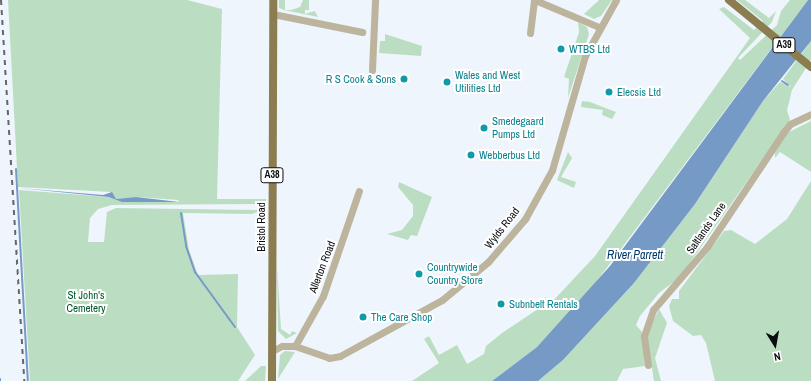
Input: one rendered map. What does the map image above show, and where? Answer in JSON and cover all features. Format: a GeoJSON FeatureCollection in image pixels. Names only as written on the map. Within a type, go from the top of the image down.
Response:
{"type":"FeatureCollection","features":[{"type":"Feature","properties":{"kind":"main road","name":"Bristol Road"},"geometry":{"type":"LineString","coordinates":[[272,381],[273,0]]}},
{"type":"Feature","properties":{"kind":"main road","name":"A39"},"geometry":{"type":"LineString","coordinates":[[729,0],[811,67]]}},
{"type":"Feature","properties":{"kind":"street"},"geometry":{"type":"LineString","coordinates":[[372,70],[375,0]]}},
{"type":"Feature","properties":{"kind":"street"},"geometry":{"type":"LineString","coordinates":[[530,33],[534,0],[599,27]]}},
{"type":"Feature","properties":{"kind":"street","name":"Wylds Road"},"geometry":{"type":"LineString","coordinates":[[272,351],[282,346],[295,346],[329,358],[340,356],[442,300],[491,259],[525,219],[552,170],[581,69],[599,27],[616,0]]}},
{"type":"Feature","properties":{"kind":"street"},"geometry":{"type":"LineString","coordinates":[[273,14],[362,32]]}},
{"type":"Feature","properties":{"kind":"street","name":"Saltlands Lane"},"geometry":{"type":"LineString","coordinates":[[648,366],[644,336],[653,310],[707,247],[790,124],[811,114]]}},
{"type":"Feature","properties":{"kind":"street","name":"Allerton Road"},"geometry":{"type":"LineString","coordinates":[[295,346],[323,296],[359,191]]}},
{"type":"Feature","properties":{"kind":"green space","name":"St John's Cemetery"},"geometry":{"type":"Polygon","coordinates":[[[8,0],[187,0],[222,9],[217,199],[266,199],[266,204],[112,205],[98,209],[90,218],[88,242],[104,242],[107,212],[116,208],[262,210],[252,214],[183,213],[189,250],[198,275],[238,274],[237,327],[255,355],[238,381],[30,381],[19,190],[109,197],[111,192],[18,187],[8,0]],[[137,197],[117,199],[122,202],[179,202],[178,200],[137,197]]]}},
{"type":"Feature","properties":{"kind":"green space"},"geometry":{"type":"Polygon","coordinates":[[[279,0],[285,0],[285,10],[291,10],[300,7],[303,0],[309,0],[309,10],[305,10],[305,14],[315,11],[318,17],[284,10],[279,8],[279,0]]]}},
{"type":"Feature","properties":{"kind":"green space"},"geometry":{"type":"Polygon","coordinates":[[[599,0],[612,0],[601,16],[594,19],[584,14],[599,0]]]}},
{"type":"Feature","properties":{"kind":"green space"},"geometry":{"type":"Polygon","coordinates":[[[737,0],[745,0],[769,18],[776,11],[772,22],[738,58],[740,60],[777,25],[781,11],[790,0],[808,0],[587,294],[537,347],[492,381],[412,381],[439,363],[424,339],[429,336],[439,355],[457,345],[467,364],[484,354],[486,346],[502,333],[538,309],[545,297],[551,303],[595,256],[750,38],[719,9],[724,7],[754,30],[763,21],[737,0]]]}},
{"type":"Feature","properties":{"kind":"green space"},"geometry":{"type":"Polygon","coordinates":[[[578,22],[587,27],[589,34],[568,98],[569,79],[564,77],[579,32],[578,22]]]}},
{"type":"Feature","properties":{"kind":"green space"},"geometry":{"type":"Polygon","coordinates":[[[385,34],[422,46],[421,56],[379,53],[380,41],[385,41],[385,34]]]}},
{"type":"Feature","properties":{"kind":"green space"},"geometry":{"type":"Polygon","coordinates":[[[811,41],[811,60],[792,90],[787,110],[790,120],[680,277],[659,293],[640,316],[636,325],[642,332],[645,366],[623,369],[617,381],[538,381],[563,360],[634,283],[695,204],[763,101],[780,82],[791,87],[783,79],[811,41]]]}},
{"type":"Feature","properties":{"kind":"green space"},"geometry":{"type":"Polygon","coordinates":[[[582,101],[590,102],[616,112],[612,119],[602,115],[603,110],[581,107],[582,101]]]}},
{"type":"Feature","properties":{"kind":"green space"},"geometry":{"type":"Polygon","coordinates":[[[811,121],[811,172],[780,152],[775,158],[775,150],[787,133],[811,121]]]}},
{"type":"Feature","properties":{"kind":"green space"},"geometry":{"type":"Polygon","coordinates":[[[568,152],[572,158],[561,177],[576,182],[574,188],[557,180],[568,152]]]}},
{"type":"Feature","properties":{"kind":"green space"},"geometry":{"type":"Polygon","coordinates":[[[811,181],[811,381],[715,381],[706,343],[701,335],[693,336],[673,321],[669,306],[672,299],[679,299],[679,291],[724,231],[731,230],[755,244],[787,219],[811,181]]]}},
{"type":"Feature","properties":{"kind":"green space"},"geometry":{"type":"Polygon","coordinates":[[[399,182],[432,197],[417,236],[411,235],[408,240],[387,234],[402,230],[413,216],[413,205],[398,187],[399,182]]]}},
{"type":"Feature","properties":{"kind":"green space"},"geometry":{"type":"Polygon","coordinates":[[[277,266],[281,329],[290,335],[292,331],[297,333],[286,339],[278,331],[277,266]]]}},
{"type":"Feature","properties":{"kind":"green space"},"geometry":{"type":"Polygon","coordinates":[[[659,309],[667,323],[655,358],[661,381],[654,381],[647,334],[659,309]]]}},
{"type":"Feature","properties":{"kind":"green space"},"geometry":{"type":"Polygon","coordinates":[[[285,351],[295,352],[278,379],[280,355],[285,351]]]}},
{"type":"Feature","properties":{"kind":"green space"},"geometry":{"type":"Polygon","coordinates":[[[261,366],[266,366],[265,381],[245,381],[261,366]]]}},
{"type":"Feature","properties":{"kind":"water","name":"River Parrett"},"geometry":{"type":"Polygon","coordinates":[[[808,0],[811,0],[811,41],[763,101],[695,204],[634,283],[563,360],[538,381],[492,381],[537,347],[610,266],[808,0]]]}},
{"type":"Feature","properties":{"kind":"water"},"geometry":{"type":"Polygon","coordinates":[[[19,188],[103,195],[112,192],[116,199],[136,197],[179,202],[122,202],[109,197],[19,188]]]}},
{"type":"Feature","properties":{"kind":"waterway"},"geometry":{"type":"LineString","coordinates":[[782,81],[788,85]]}},
{"type":"Feature","properties":{"kind":"waterway"},"geometry":{"type":"LineString","coordinates":[[16,169],[28,381]]}},
{"type":"Feature","properties":{"kind":"waterway"},"geometry":{"type":"LineString","coordinates":[[181,213],[186,246],[195,272],[235,327]]}},
{"type":"Feature","properties":{"kind":"railway"},"geometry":{"type":"LineString","coordinates":[[1,0],[24,381]]}},
{"type":"Feature","properties":{"kind":"place","name":"WTBS Ltd"},"geometry":{"type":"Point","coordinates":[561,49]}},
{"type":"Feature","properties":{"kind":"place","name":"R S Cook & Sons"},"geometry":{"type":"Point","coordinates":[404,79]}},
{"type":"Feature","properties":{"kind":"place","name":"Wales and West Utilities Ltd"},"geometry":{"type":"Point","coordinates":[447,82]}},
{"type":"Feature","properties":{"kind":"place","name":"Elecsis Ltd"},"geometry":{"type":"Point","coordinates":[609,92]}},
{"type":"Feature","properties":{"kind":"place","name":"Smedegaard Pumps Ltd"},"geometry":{"type":"Point","coordinates":[484,128]}},
{"type":"Feature","properties":{"kind":"place","name":"Webberbus Ltd"},"geometry":{"type":"Point","coordinates":[471,155]}},
{"type":"Feature","properties":{"kind":"place","name":"Countrywide Country Store"},"geometry":{"type":"Point","coordinates":[419,274]}},
{"type":"Feature","properties":{"kind":"place","name":"Subnbelt Rentals"},"geometry":{"type":"Point","coordinates":[501,304]}},
{"type":"Feature","properties":{"kind":"place","name":"The Care Shop"},"geometry":{"type":"Point","coordinates":[363,317]}}]}
